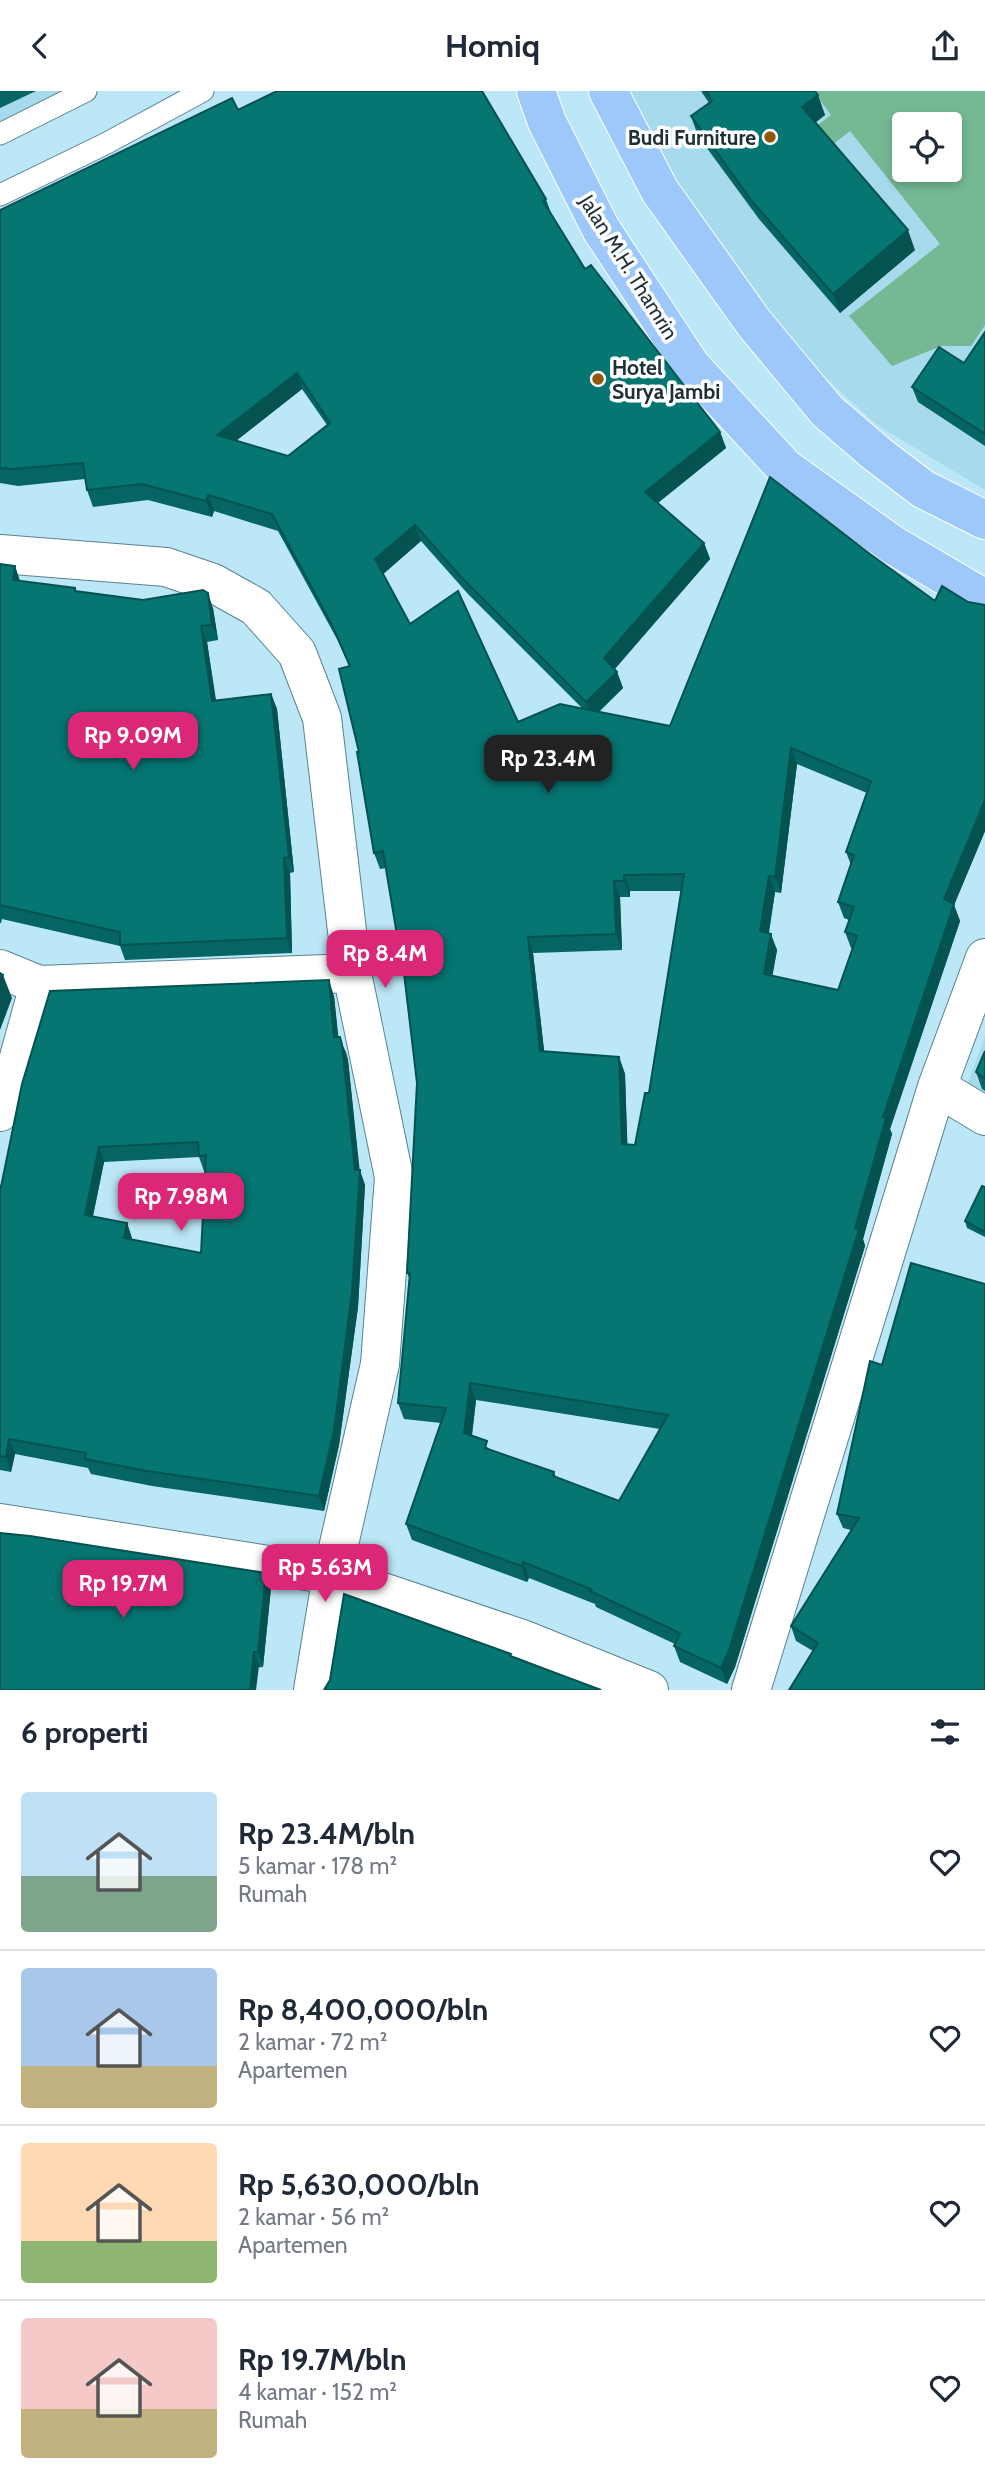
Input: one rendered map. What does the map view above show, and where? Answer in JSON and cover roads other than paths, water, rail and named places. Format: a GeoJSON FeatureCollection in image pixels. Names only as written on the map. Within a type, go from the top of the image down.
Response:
{"type":"FeatureCollection","features":[{"type":"Feature","properties":{"kind":"highway","name":"Jalan M.H. Thamrin"},"geometry":{"type":"LineString","coordinates":[[536,91],[547,122],[601,229],[691,366],[785,468],[894,545],[985,599]]}},
{"type":"Feature","properties":{"kind":"highway"},"geometry":{"type":"LineString","coordinates":[[608,91],[660,191],[754,323],[827,411],[923,489],[985,520]]}},
{"type":"Feature","properties":{"kind":"street"},"geometry":{"type":"LineString","coordinates":[[0,554],[166,567],[213,583],[257,607],[297,653],[322,718],[352,973],[394,1177],[380,1364],[332,1575],[313,1690]]}},
{"type":"Feature","properties":{"kind":"street"},"geometry":{"type":"LineString","coordinates":[[751,1690],[936,1087],[985,958]]}},
{"type":"Feature","properties":{"kind":"street"},"geometry":{"type":"LineString","coordinates":[[0,969],[39,985],[352,973]]}},
{"type":"Feature","properties":{"kind":"street"},"geometry":{"type":"LineString","coordinates":[[0,1112],[18,1061],[39,985]]}},
{"type":"Feature","properties":{"kind":"street"},"geometry":{"type":"LineString","coordinates":[[936,1087],[985,1116]]}},
{"type":"Feature","properties":{"kind":"street"},"geometry":{"type":"LineString","coordinates":[[0,1523],[332,1575],[525,1640],[649,1690]]}},
{"type":"Feature","properties":{"kind":"lane"},"geometry":{"type":"LineString","coordinates":[[0,134],[86,91]]}},
{"type":"Feature","properties":{"kind":"lane"},"geometry":{"type":"LineString","coordinates":[[0,195],[105,144],[203,91]]}},
{"type":"Feature","properties":{"kind":"place","name":"Budi Furniture"},"geometry":{"type":"Point","coordinates":[770,137]}},
{"type":"Feature","properties":{"kind":"place","name":"Hotel Surya Jambi"},"geometry":{"type":"Point","coordinates":[598,379]}}]}
